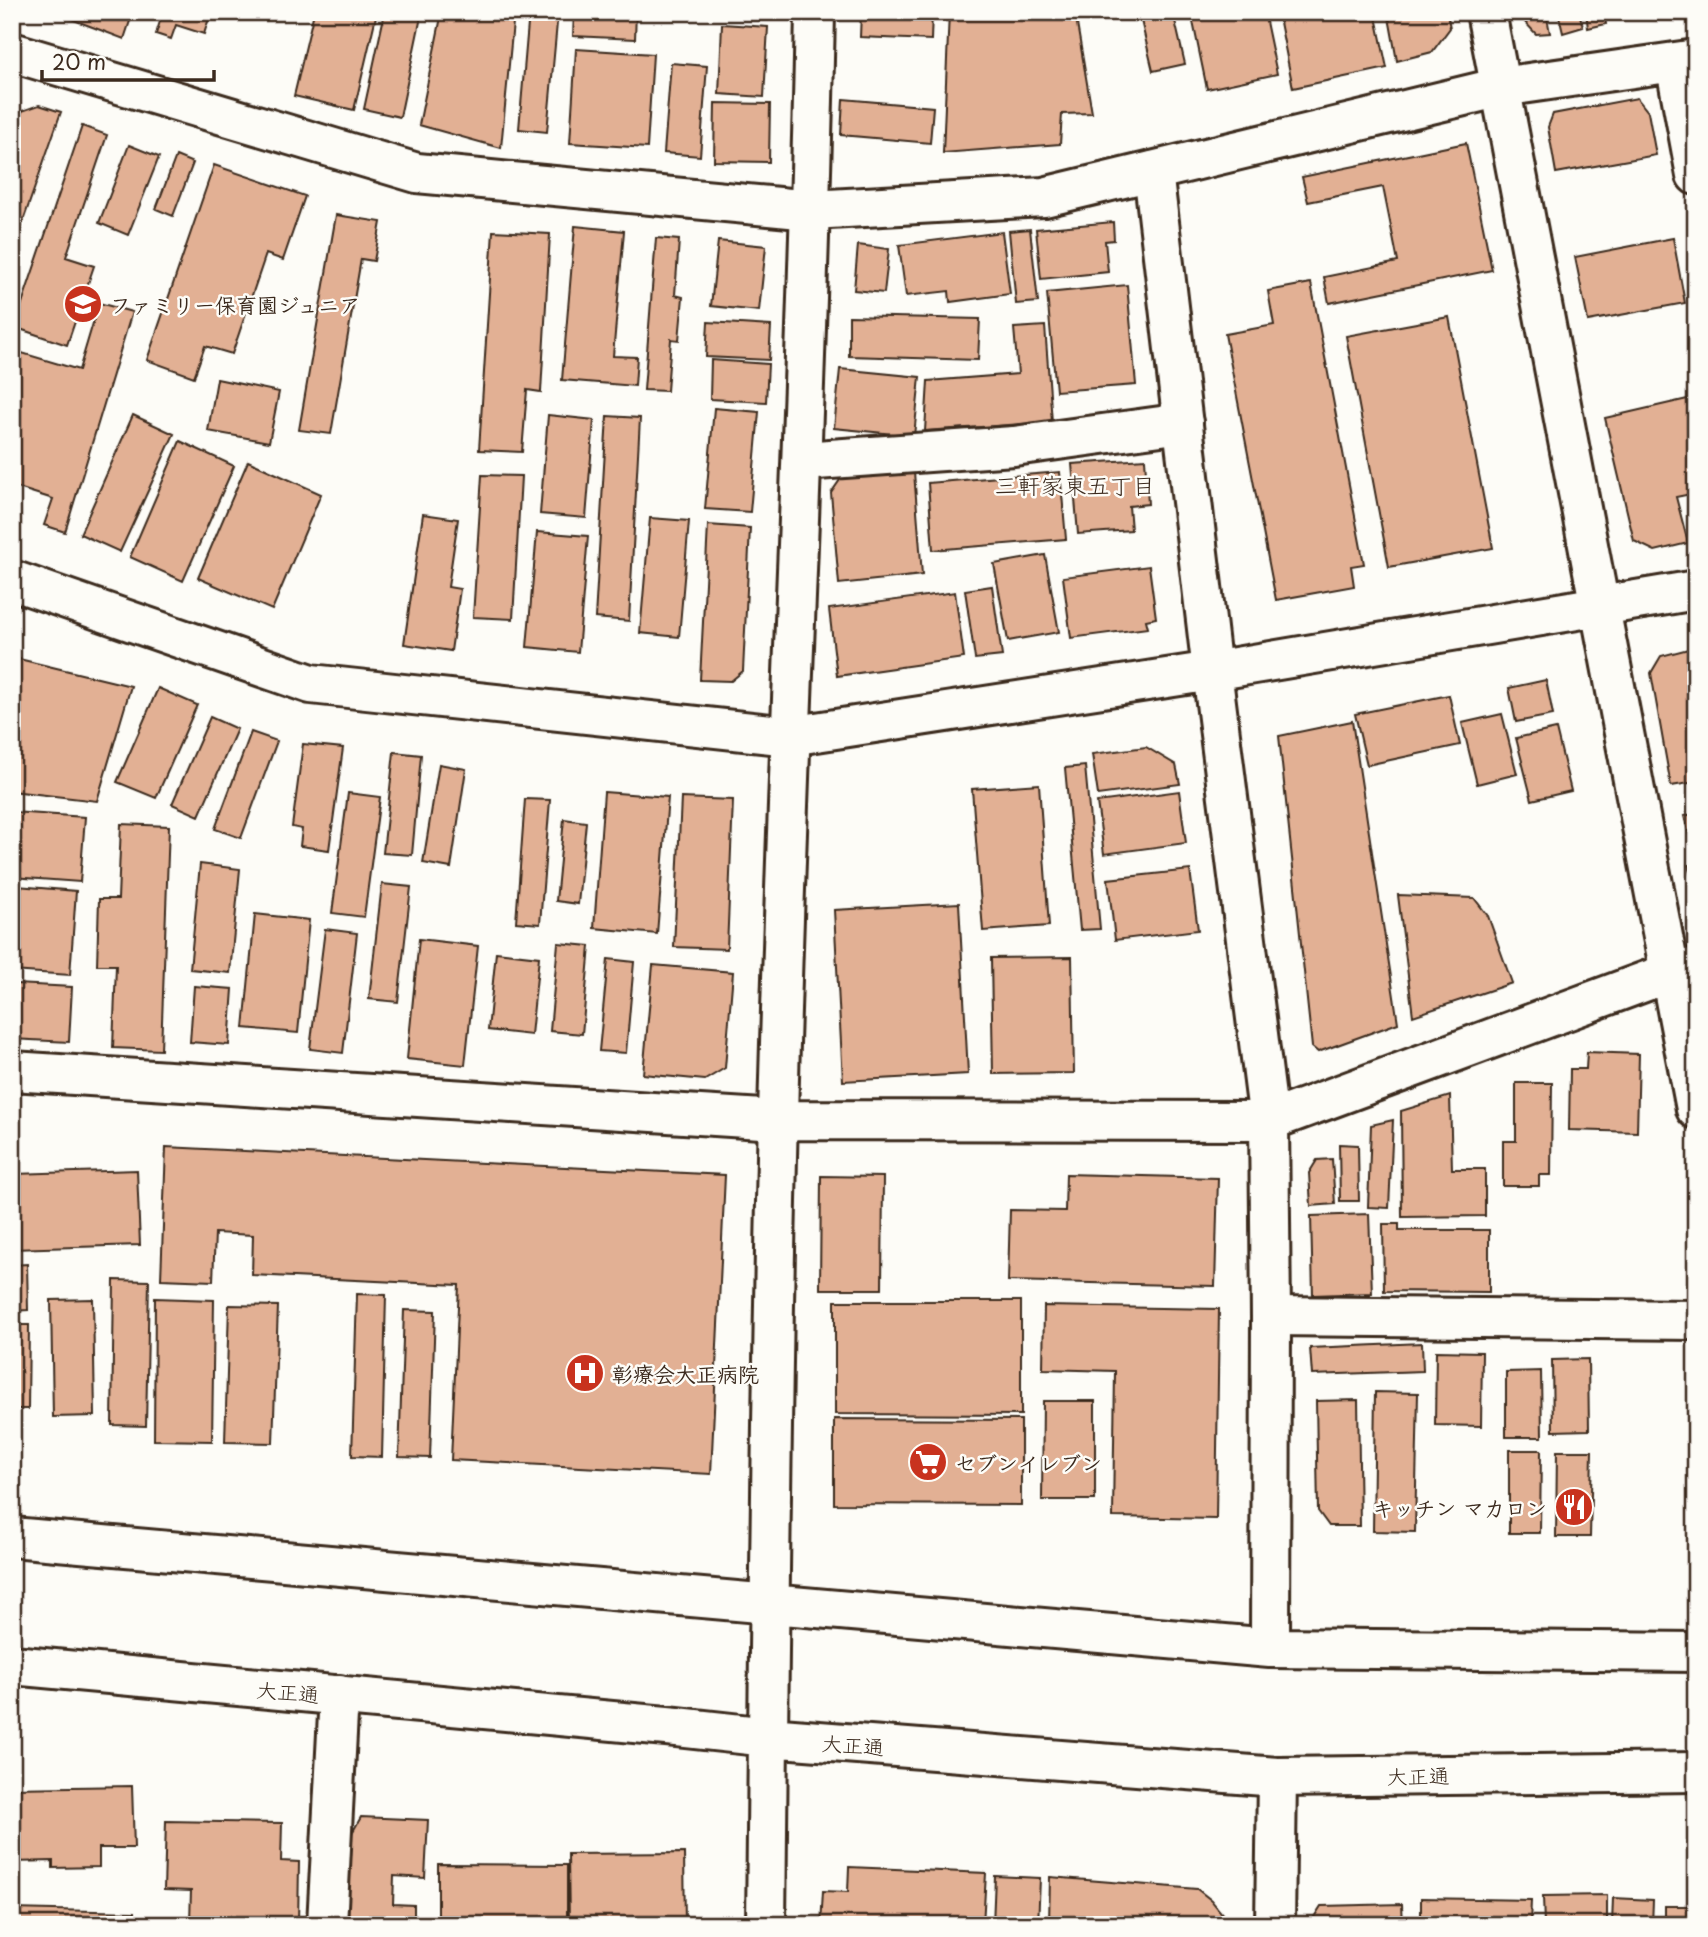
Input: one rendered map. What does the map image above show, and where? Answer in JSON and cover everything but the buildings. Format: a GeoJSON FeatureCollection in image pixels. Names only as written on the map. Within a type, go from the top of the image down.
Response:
{"type":"FeatureCollection","features":[{"type":"Feature","properties":{"kind":"street"},"geometry":{"type":"LineString","coordinates":[[766,1925],[778,1120],[811,210],[815,12]]}},
{"type":"Feature","properties":{"kind":"street"},"geometry":{"type":"LineString","coordinates":[[1486,12],[1601,605],[1682,970],[1696,1109]]}},
{"type":"Feature","properties":{"kind":"street"},"geometry":{"type":"LineString","coordinates":[[12,52],[417,173],[811,210],[1044,197],[1501,87],[1685,61],[1696,175]]}},
{"type":"Feature","properties":{"kind":"street"},"geometry":{"type":"LineString","coordinates":[[1153,171],[1269,1121],[1270,1648]]}},
{"type":"Feature","properties":{"kind":"street"},"geometry":{"type":"LineString","coordinates":[[802,461],[1014,446],[1183,424]]}},
{"type":"Feature","properties":{"kind":"street"},"geometry":{"type":"LineString","coordinates":[[12,580],[311,684],[790,736],[1212,671],[1696,590]]}},
{"type":"Feature","properties":{"kind":"street"},"geometry":{"type":"LineString","coordinates":[[12,1071],[778,1120],[1269,1121],[1682,970]]}},
{"type":"Feature","properties":{"kind":"street"},"geometry":{"type":"LineString","coordinates":[[1271,1316],[1696,1320]]}},
{"type":"Feature","properties":{"kind":"street"},"geometry":{"type":"LineString","coordinates":[[12,1537],[1270,1648],[1696,1652]]}},
{"type":"Feature","properties":{"kind":"street","name":"大正通"},"geometry":{"type":"LineString","coordinates":[[12,1665],[768,1738],[1277,1777],[1696,1772]]}},
{"type":"Feature","properties":{"kind":"street"},"geometry":{"type":"LineString","coordinates":[[327,1925],[339,1695]]}},
{"type":"Feature","properties":{"kind":"street"},"geometry":{"type":"LineString","coordinates":[[1275,1925],[1277,1777]]}},
{"type":"Feature","properties":{"kind":"place","name":"ファミリー保育園ジュニア"},"geometry":{"type":"Point","coordinates":[83,304]}},
{"type":"Feature","properties":{"kind":"place","name":"彰療会大正病院"},"geometry":{"type":"Point","coordinates":[585,1373]}},
{"type":"Feature","properties":{"kind":"place","name":"セブンイレブン"},"geometry":{"type":"Point","coordinates":[928,1462]}},
{"type":"Feature","properties":{"kind":"place","name":"キッチン マカロン"},"geometry":{"type":"Point","coordinates":[1574,1507]}},
{"type":"Feature","properties":{"kind":"district","name":"三軒家東五丁目"},"geometry":{"type":"Point","coordinates":[1075,484]}}]}
